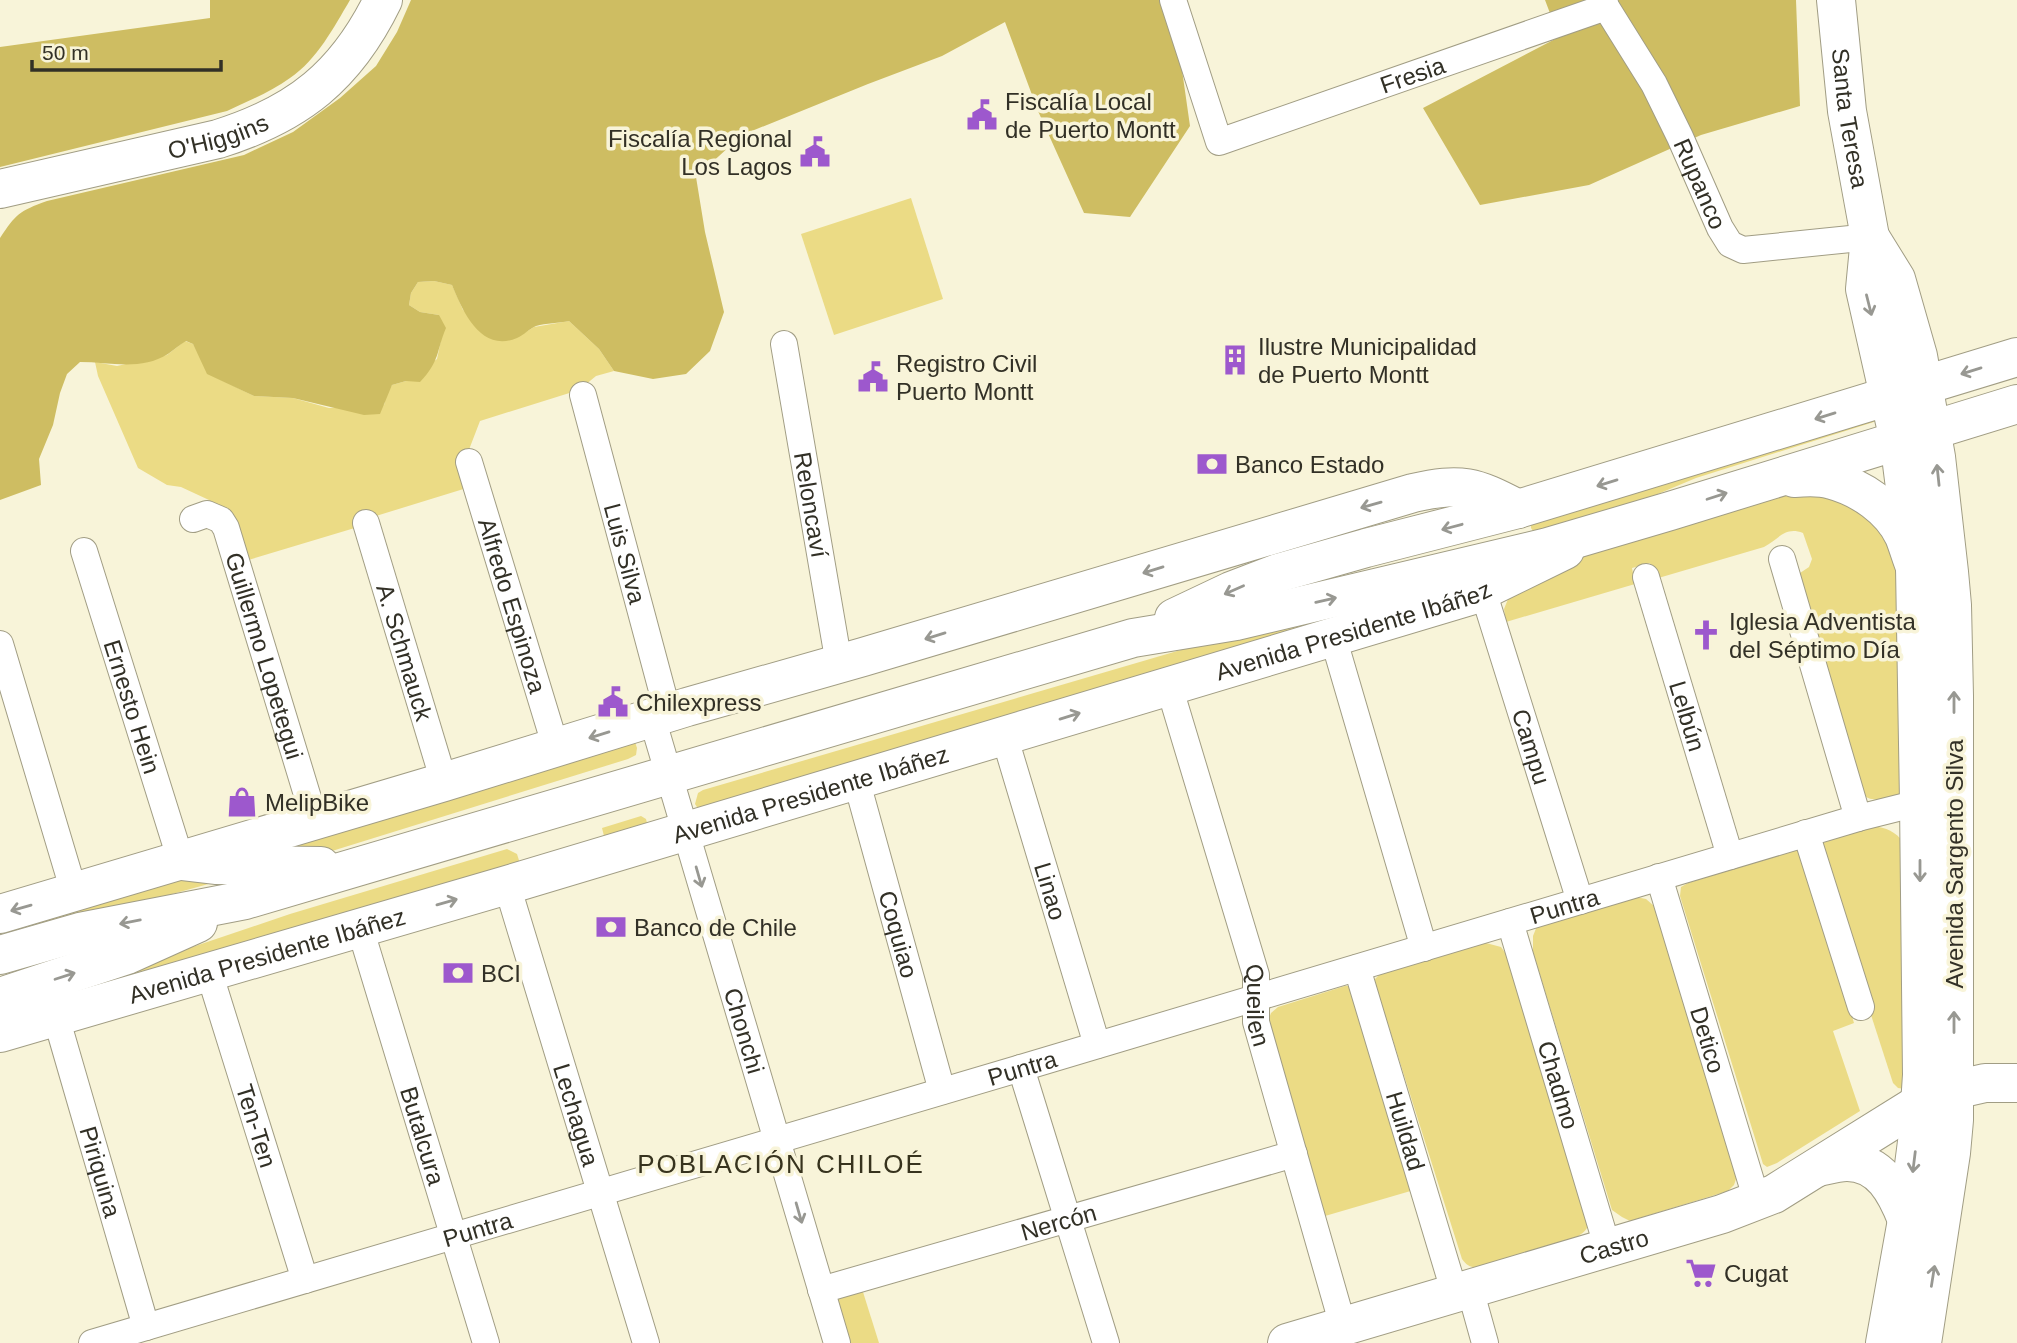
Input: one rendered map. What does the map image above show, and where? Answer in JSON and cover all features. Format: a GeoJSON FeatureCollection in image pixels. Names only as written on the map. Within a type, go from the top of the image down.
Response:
{"type":"FeatureCollection","features":[{"type":"Feature","properties":{"kind":"main road","name":"O'Higgins"},"geometry":{"type":"LineString","coordinates":[[0,189],[246,131],[314,92],[341,67],[360,42],[383,0]]}},
{"type":"Feature","properties":{"kind":"main road","name":"Santa Teresa"},"geometry":{"type":"LineString","coordinates":[[1836,0],[1847,111],[1870,237],[1896,279],[1907,391]]}},
{"type":"Feature","properties":{"kind":"main road","name":"Avenida Presidente Ibáñez"},"geometry":{"type":"LineString","coordinates":[[1133,638],[1231,591],[1278,573],[1518,509],[2017,356]]}},
{"type":"Feature","properties":{"kind":"main road","name":"Avenida Sargento Silva"},"geometry":{"type":"LineString","coordinates":[[1907,391],[1952,605],[1936,799],[1937,1097],[1951,1153],[1922,1343]]}},
{"type":"Feature","properties":{"kind":"main road","name":"Avenida Presidente Ibáñez"},"geometry":{"type":"LineString","coordinates":[[0,1033],[507,885],[1333,637],[1485,576],[1548,547],[2017,404]]}},
{"type":"Feature","properties":{"kind":"main road","name":"Avenida Sargento Silva"},"geometry":{"type":"LineString","coordinates":[[1916,435],[1915,567],[1936,799]]}},
{"type":"Feature","properties":{"kind":"main road"},"geometry":{"type":"LineString","coordinates":[[1764,481],[1792,478],[1830,479],[1865,494],[1883,508],[1898,526],[1915,567]]}},
{"type":"Feature","properties":{"kind":"main road"},"geometry":{"type":"LineString","coordinates":[[0,914],[1413,493],[1448,486],[1463,487],[1486,493],[1518,509],[1515,525],[1485,576]]}},
{"type":"Feature","properties":{"kind":"main road","name":"Avenida Presidente Ibáñez"},"geometry":{"type":"LineString","coordinates":[[0,955],[92,930],[245,900],[1133,638],[1485,576]]}},
{"type":"Feature","properties":{"kind":"main road"},"geometry":{"type":"LineString","coordinates":[[181,860],[215,865],[358,867]]}},
{"type":"Feature","properties":{"kind":"main road","name":"Avenida Presidente Ibáñez"},"geometry":{"type":"LineString","coordinates":[[0,998],[127,955],[245,900]]}},
{"type":"Feature","properties":{"kind":"main road"},"geometry":{"type":"LineString","coordinates":[[1937,1097],[1985,1083],[2017,1083]]}},
{"type":"Feature","properties":{"kind":"main road","name":"Avenida Sargento Silva"},"geometry":{"type":"LineString","coordinates":[[1885,1343],[1907,1220],[1937,1097]]}},
{"type":"Feature","properties":{"kind":"main road","name":"Castro"},"geometry":{"type":"LineString","coordinates":[[1287,1343],[1687,1226],[1757,1201],[1774,1194],[1937,1097]]}},
{"type":"Feature","properties":{"kind":"main road"},"geometry":{"type":"LineString","coordinates":[[1817,1168],[1844,1162],[1860,1163],[1873,1169],[1889,1184],[1907,1220]]}},
{"type":"Feature","properties":{"kind":"street","name":"Fresia"},"geometry":{"type":"LineString","coordinates":[[1173,0],[1219,142],[1605,4]]}},
{"type":"Feature","properties":{"kind":"street","name":"Rupanco"},"geometry":{"type":"LineString","coordinates":[[1605,4],[1659,94],[1720,229],[1730,244],[1743,250],[1870,237]]}},
{"type":"Feature","properties":{"kind":"street","name":"Reloncaví"},"geometry":{"type":"LineString","coordinates":[[784,344],[839,664]]}},
{"type":"Feature","properties":{"kind":"street","name":"Luis Silva"},"geometry":{"type":"LineString","coordinates":[[583,395],[660,716]]}},
{"type":"Feature","properties":{"kind":"street","name":"Alfredo Espinoza"},"geometry":{"type":"LineString","coordinates":[[469,463],[555,748]]}},
{"type":"Feature","properties":{"kind":"street","name":"Guillermo Lopetegui"},"geometry":{"type":"LineString","coordinates":[[193,519],[207,514],[221,520],[226,528],[315,821]]}},
{"type":"Feature","properties":{"kind":"street","name":"A. Schmauck"},"geometry":{"type":"LineString","coordinates":[[366,523],[443,782]]}},
{"type":"Feature","properties":{"kind":"street","name":"Ernesto Hein"},"geometry":{"type":"LineString","coordinates":[[84,551],[181,860]]}},
{"type":"Feature","properties":{"kind":"street"},"geometry":{"type":"LineString","coordinates":[[1782,559],[1858,818]]}},
{"type":"Feature","properties":{"kind":"street","name":"Campu"},"geometry":{"type":"LineString","coordinates":[[1485,576],[1580,901]]}},
{"type":"Feature","properties":{"kind":"street","name":"Lelbún"},"geometry":{"type":"LineString","coordinates":[[1646,577],[1730,856]]}},
{"type":"Feature","properties":{"kind":"street"},"geometry":{"type":"LineString","coordinates":[[1333,637],[1424,948]]}},
{"type":"Feature","properties":{"kind":"street"},"geometry":{"type":"LineString","coordinates":[[0,644],[74,892]]}},
{"type":"Feature","properties":{"kind":"street","name":"Queilen"},"geometry":{"type":"LineString","coordinates":[[1169,687],[1256,975],[1256,1022],[1343,1326]]}},
{"type":"Feature","properties":{"kind":"street","name":"Chonchi"},"geometry":{"type":"LineString","coordinates":[[660,716],[669,774],[685,832],[837,1343]]}},
{"type":"Feature","properties":{"kind":"street","name":"Linao"},"geometry":{"type":"LineString","coordinates":[[1004,735],[1097,1045]]}},
{"type":"Feature","properties":{"kind":"street","name":"Coquiao"},"geometry":{"type":"LineString","coordinates":[[856,779],[942,1091]]}},
{"type":"Feature","properties":{"kind":"street","name":"Puntra"},"geometry":{"type":"LineString","coordinates":[[92,1343],[131,1335],[305,1280],[1806,833],[1936,799]]}},
{"type":"Feature","properties":{"kind":"street"},"geometry":{"type":"LineString","coordinates":[[1806,833],[1861,1007]]}},
{"type":"Feature","properties":{"kind":"street","name":"Detico"},"geometry":{"type":"LineString","coordinates":[[1659,877],[1757,1201]]}},
{"type":"Feature","properties":{"kind":"street","name":"Lechagua"},"geometry":{"type":"LineString","coordinates":[[507,885],[646,1343]]}},
{"type":"Feature","properties":{"kind":"street","name":"Chadmo"},"geometry":{"type":"LineString","coordinates":[[1510,922],[1608,1249]]}},
{"type":"Feature","properties":{"kind":"street","name":"Butalcura"},"geometry":{"type":"LineString","coordinates":[[360,928],[486,1343]]}},
{"type":"Feature","properties":{"kind":"street","name":"Huildad"},"geometry":{"type":"LineString","coordinates":[[1357,968],[1463,1291],[1485,1343]]}},
{"type":"Feature","properties":{"kind":"street","name":"Ten-Ten"},"geometry":{"type":"LineString","coordinates":[[209,972],[305,1280]]}},
{"type":"Feature","properties":{"kind":"street","name":"Piriquina"},"geometry":{"type":"LineString","coordinates":[[56,1017],[131,1335]]}},
{"type":"Feature","properties":{"kind":"street"},"geometry":{"type":"LineString","coordinates":[[1021,1068],[1107,1343]]}},
{"type":"Feature","properties":{"kind":"street","name":"Nercón"},"geometry":{"type":"LineString","coordinates":[[821,1290],[1294,1154]]}},
{"type":"Feature","properties":{"kind":"shaded area"},"geometry":{"type":"Polygon","coordinates":[[[210,0],[350,0],[309,62],[290,78],[259,96],[227,111],[0,167],[0,47],[210,18],[210,0]]]}},
{"type":"Feature","properties":{"kind":"shaded area"},"geometry":{"type":"Polygon","coordinates":[[[411,0],[1172,0],[1190,126],[1130,217],[1084,213],[1038,111],[1005,22],[942,56],[742,135],[696,177],[705,232],[724,312],[710,351],[686,374],[653,379],[614,371],[599,349],[569,321],[536,326],[517,338],[493,340],[484,335],[468,318],[452,285],[434,281],[418,282],[411,293],[409,305],[420,312],[439,315],[446,328],[434,362],[426,375],[420,382],[406,381],[392,385],[380,414],[364,415],[293,398],[254,396],[207,374],[193,344],[186,341],[168,354],[147,362],[80,362],[67,374],[53,425],[39,459],[41,485],[0,500],[0,238],[10,224],[19,214],[47,201],[244,155],[293,132],[340,98],[376,66],[397,32],[411,0]]]}},
{"type":"Feature","properties":{"kind":"shaded area"},"geometry":{"type":"Polygon","coordinates":[[[1545,0],[1796,0],[1800,106],[1701,135],[1589,185],[1480,205],[1423,108],[1559,37],[1545,0]]]}},
{"type":"Feature","properties":{"kind":"shaded area"},"geometry":{"type":"Polygon","coordinates":[[[911,198],[943,299],[834,335],[801,234],[911,198]]]}},
{"type":"Feature","properties":{"kind":"shaded area"},"geometry":{"type":"Polygon","coordinates":[[[434,281],[452,285],[463,310],[516,338],[534,327],[569,321],[599,349],[614,371],[596,376],[579,390],[480,421],[465,460],[470,487],[363,520],[358,527],[245,561],[230,517],[209,500],[181,487],[167,485],[138,468],[98,376],[95,362],[117,366],[167,355],[185,341],[193,344],[209,374],[254,396],[293,398],[329,408],[384,405],[392,385],[406,381],[437,359],[441,340],[439,315],[420,312],[409,305],[411,293],[418,282],[434,281]]]}},
{"type":"Feature","properties":{"kind":"shaded area"},"geometry":{"type":"Polygon","coordinates":[[[1878,416],[1877,421],[1696,478],[1634,504],[1535,534],[1531,528],[1531,523],[1878,416]]]}},
{"type":"Feature","properties":{"kind":"shaded area"},"geometry":{"type":"Polygon","coordinates":[[[1804,488],[1864,506],[1898,555],[1900,794],[1870,799],[1862,793],[1800,573],[1809,567],[1812,559],[1803,533],[1787,532],[1764,547],[1655,579],[1650,563],[1632,568],[1635,584],[1506,622],[1504,609],[1510,594],[1568,560],[1804,488]]]}},
{"type":"Feature","properties":{"kind":"shaded area"},"geometry":{"type":"Polygon","coordinates":[[[1404,596],[699,810],[695,804],[698,793],[703,790],[1191,647],[1404,596]]]}},
{"type":"Feature","properties":{"kind":"shaded area"},"geometry":{"type":"Polygon","coordinates":[[[634,739],[636,755],[628,759],[332,851],[232,858],[634,739]]]}},
{"type":"Feature","properties":{"kind":"shaded area"},"geometry":{"type":"Polygon","coordinates":[[[641,816],[646,819],[648,827],[606,844],[602,828],[641,816]]]}},
{"type":"Feature","properties":{"kind":"shaded area"},"geometry":{"type":"Polygon","coordinates":[[[1872,826],[1890,831],[1904,843],[1905,1089],[1898,1088],[1893,1083],[1818,851],[1823,843],[1872,826]]]}},
{"type":"Feature","properties":{"kind":"shaded area"},"geometry":{"type":"Polygon","coordinates":[[[507,849],[517,854],[522,870],[0,1012],[290,914],[507,849]]]}},
{"type":"Feature","properties":{"kind":"shaded area"},"geometry":{"type":"Polygon","coordinates":[[[1798,851],[1804,859],[1854,1023],[1833,1031],[1860,1111],[1767,1167],[1763,1164],[1680,896],[1681,887],[1688,883],[1798,851]]]}},
{"type":"Feature","properties":{"kind":"shaded area"},"geometry":{"type":"Polygon","coordinates":[[[162,878],[212,883],[35,932],[30,917],[162,878]]]}},
{"type":"Feature","properties":{"kind":"shaded area"},"geometry":{"type":"Polygon","coordinates":[[[1636,897],[1646,899],[1654,906],[1737,1176],[1728,1191],[1630,1221],[1612,1210],[1533,952],[1533,936],[1537,926],[1636,897]]]}},
{"type":"Feature","properties":{"kind":"shaded area"},"geometry":{"type":"Polygon","coordinates":[[[1486,943],[1501,947],[1506,954],[1589,1223],[1587,1229],[1575,1238],[1474,1267],[1462,1259],[1374,980],[1379,975],[1486,943]]]}},
{"type":"Feature","properties":{"kind":"shaded area"},"geometry":{"type":"Polygon","coordinates":[[[1352,986],[1414,1190],[1325,1216],[1268,1021],[1271,1013],[1278,1007],[1352,986]]]}},
{"type":"Feature","properties":{"kind":"shaded area"},"geometry":{"type":"Polygon","coordinates":[[[855,1290],[863,1292],[879,1343],[850,1343],[837,1301],[841,1295],[855,1290]]]}},
{"type":"Feature","properties":{"kind":"place","name":"Fiscalía Local de Puerto Montt"},"geometry":{"type":"Point","coordinates":[982,115]}},
{"type":"Feature","properties":{"kind":"place","name":"Fiscalía Regional Los Lagos"},"geometry":{"type":"Point","coordinates":[815,152]}},
{"type":"Feature","properties":{"kind":"place","name":"Ilustre Municipalidad de Puerto Montt"},"geometry":{"type":"Point","coordinates":[1235,360]}},
{"type":"Feature","properties":{"kind":"place","name":"Registro Civil Puerto Montt"},"geometry":{"type":"Point","coordinates":[873,377]}},
{"type":"Feature","properties":{"kind":"place","name":"Banco Estado"},"geometry":{"type":"Point","coordinates":[1212,464]}},
{"type":"Feature","properties":{"kind":"place","name":"Iglesia Adventista del Séptimo Día"},"geometry":{"type":"Point","coordinates":[1706,635]}},
{"type":"Feature","properties":{"kind":"place","name":"Chilexpress"},"geometry":{"type":"Point","coordinates":[613,702]}},
{"type":"Feature","properties":{"kind":"place","name":"MelipBike"},"geometry":{"type":"Point","coordinates":[242,802]}},
{"type":"Feature","properties":{"kind":"place","name":"Banco de Chile"},"geometry":{"type":"Point","coordinates":[611,927]}},
{"type":"Feature","properties":{"kind":"place","name":"BCI"},"geometry":{"type":"Point","coordinates":[458,973]}},
{"type":"Feature","properties":{"kind":"place","name":"Cugat"},"geometry":{"type":"Point","coordinates":[1701,1273]}},
{"type":"Feature","properties":{"kind":"district","name":"POBLACIÓN CHILOÉ"},"geometry":{"type":"Point","coordinates":[781,1164]}}]}
